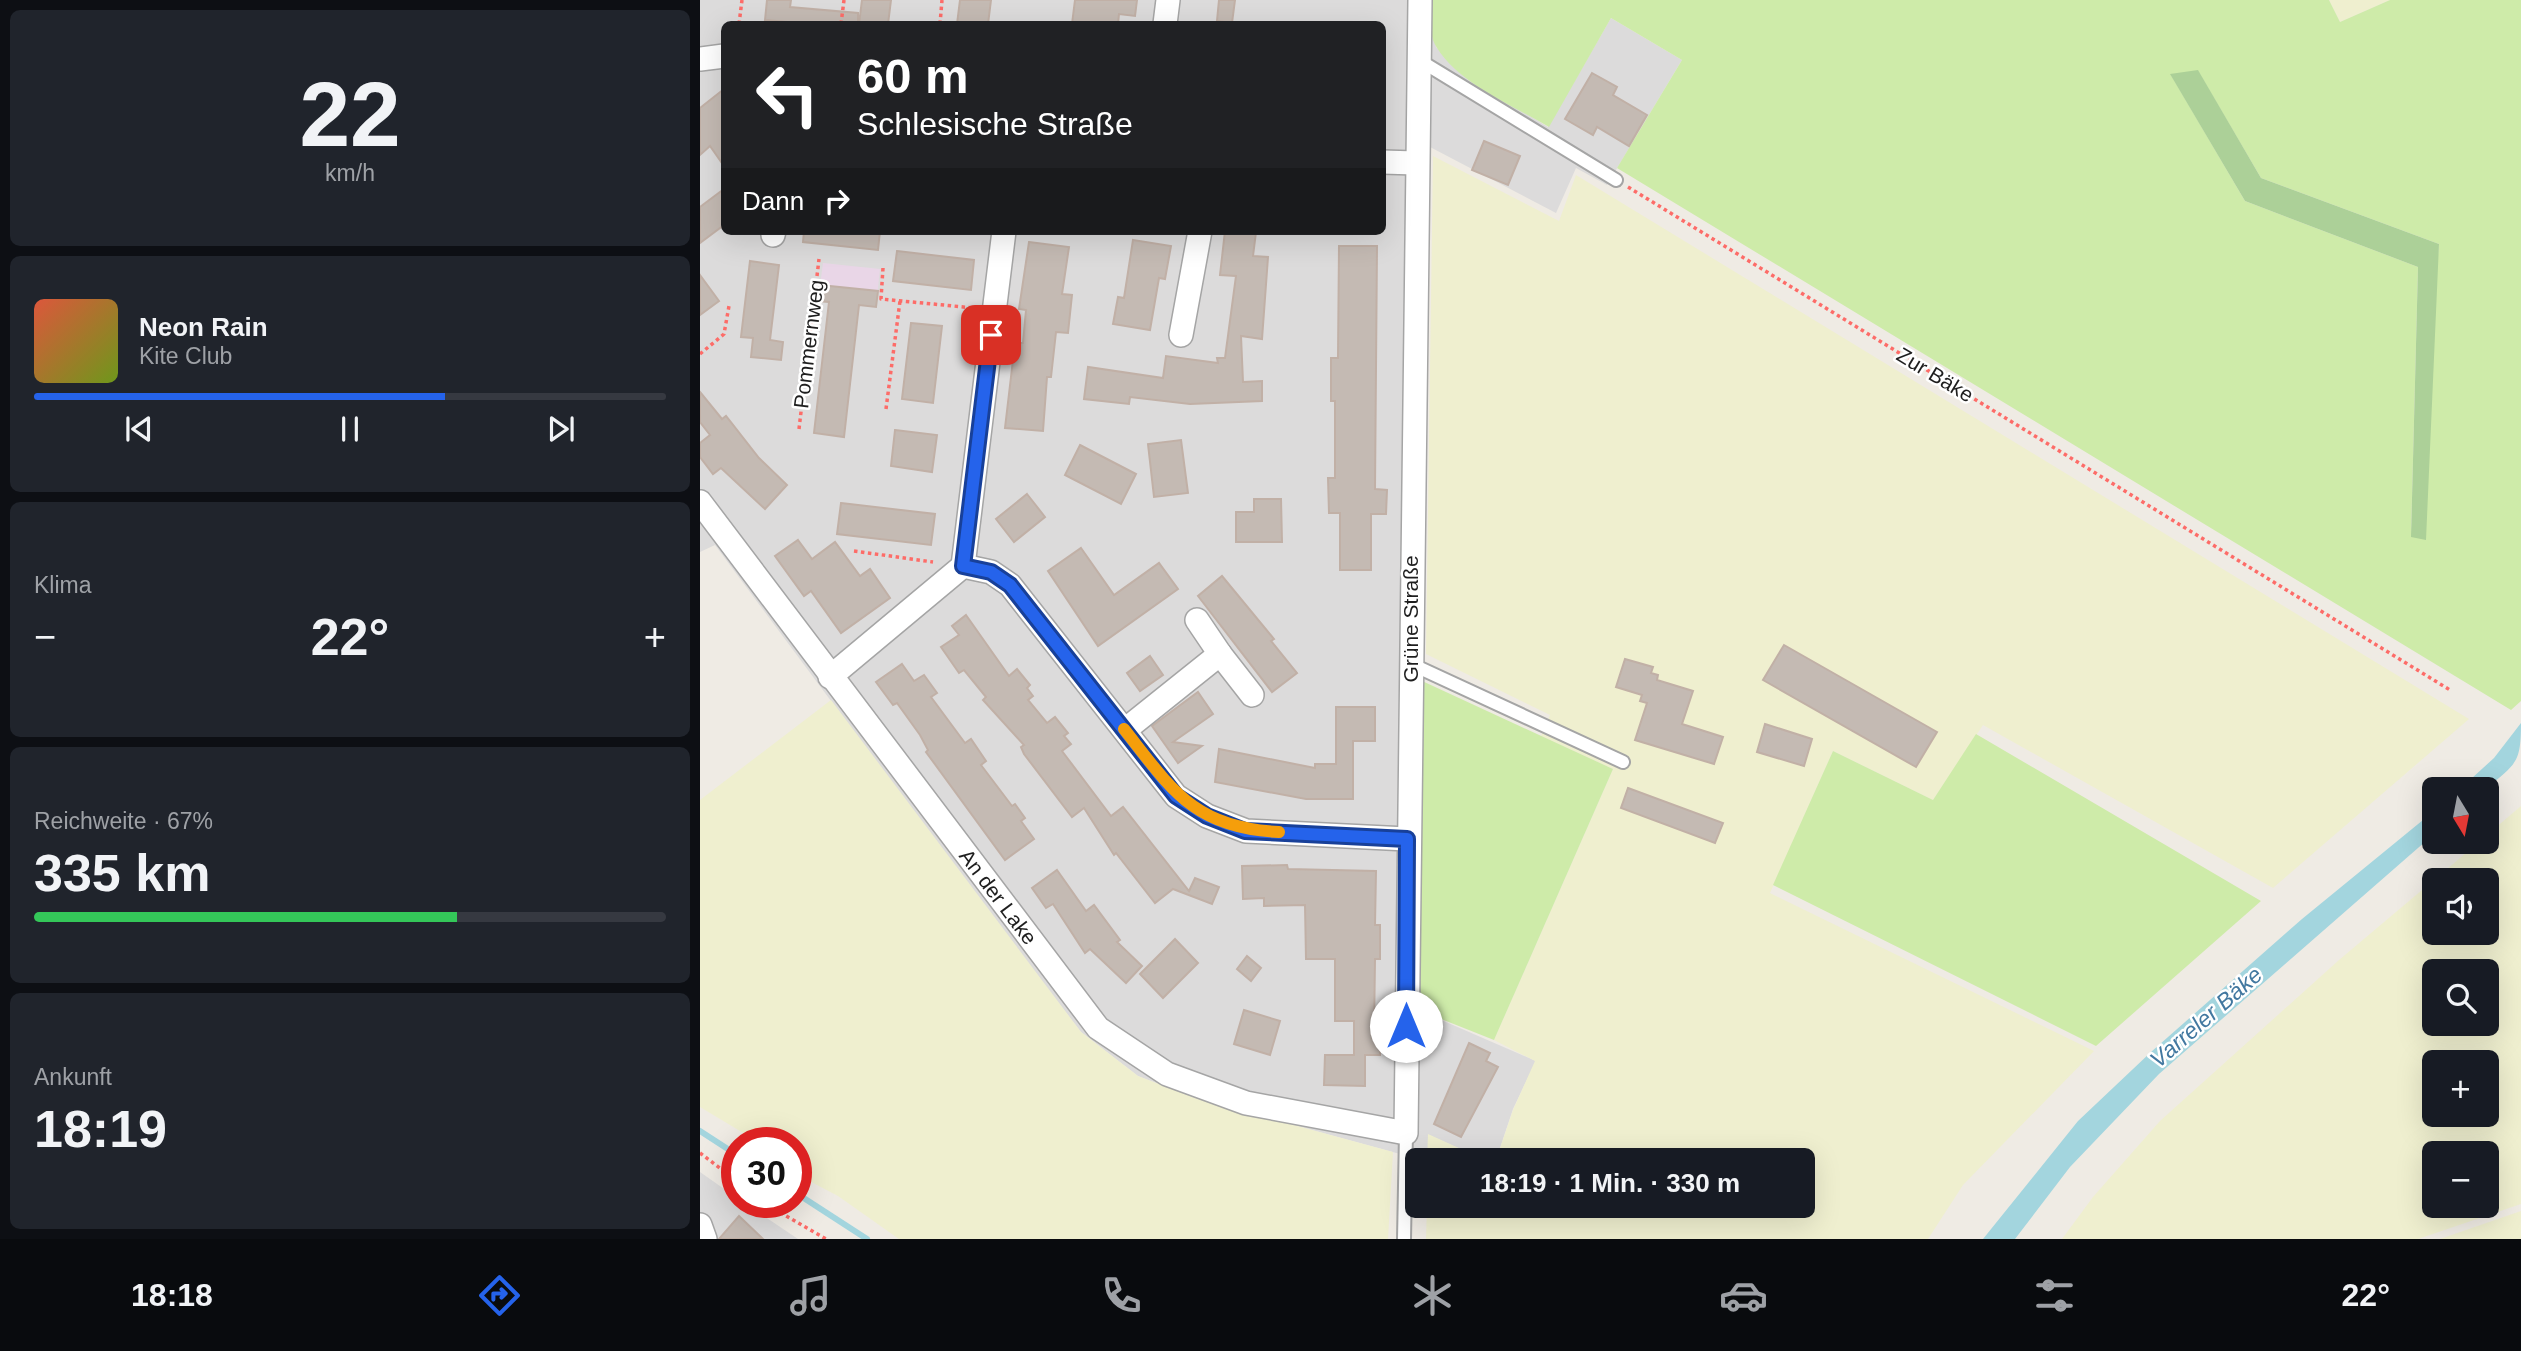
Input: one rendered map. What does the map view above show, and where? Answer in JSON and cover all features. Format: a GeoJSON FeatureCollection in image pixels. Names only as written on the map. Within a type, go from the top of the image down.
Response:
{"type":"FeatureCollection","features":[{"type":"Feature","properties":{"kind":"street"},"geometry":{"type":"LineString","coordinates":[[1165,21],[1168,0]]}},
{"type":"Feature","properties":{"kind":"street","name":"Grüne Straße"},"geometry":{"type":"LineString","coordinates":[[1406,1133],[1407,839],[1420,0]]}},
{"type":"Feature","properties":{"kind":"street"},"geometry":{"type":"LineString","coordinates":[[700,60],[721,56]]}},
{"type":"Feature","properties":{"kind":"street"},"geometry":{"type":"LineString","coordinates":[[1386,162],[1416,163]]}},
{"type":"Feature","properties":{"kind":"street"},"geometry":{"type":"LineString","coordinates":[[830,677],[963,566],[1003,235]]}},
{"type":"Feature","properties":{"kind":"street"},"geometry":{"type":"LineString","coordinates":[[1181,335],[1199,235]]}},
{"type":"Feature","properties":{"kind":"street","name":"An der Lake"},"geometry":{"type":"LineString","coordinates":[[700,502],[1098,1028],[1167,1074],[1246,1102],[1406,1133]]}},
{"type":"Feature","properties":{"kind":"street"},"geometry":{"type":"LineString","coordinates":[[963,566],[991,572],[1010,585],[1176,796],[1207,816],[1245,831],[1407,839]]}},
{"type":"Feature","properties":{"kind":"street"},"geometry":{"type":"LineString","coordinates":[[1197,620],[1252,695]]}},
{"type":"Feature","properties":{"kind":"street"},"geometry":{"type":"LineString","coordinates":[[1125,730],[1220,654]]}},
{"type":"Feature","properties":{"kind":"street"},"geometry":{"type":"LineString","coordinates":[[700,1224],[705,1239]]}},
{"type":"Feature","properties":{"kind":"lane"},"geometry":{"type":"LineString","coordinates":[[1419,60],[1616,180]]}},
{"type":"Feature","properties":{"kind":"lane"},"geometry":{"type":"LineString","coordinates":[[1411,664],[1623,762]]}},
{"type":"Feature","properties":{"kind":"lane","name":"Grüne Straße"},"geometry":{"type":"LineString","coordinates":[[1404,1239],[1406,1133]]}},
{"type":"Feature","properties":{"kind":"path"},"geometry":{"type":"LineString","coordinates":[[739,21],[742,0]]}},
{"type":"Feature","properties":{"kind":"path"},"geometry":{"type":"LineString","coordinates":[[841,21],[844,0]]}},
{"type":"Feature","properties":{"kind":"path"},"geometry":{"type":"LineString","coordinates":[[940,21],[942,0]]}},
{"type":"Feature","properties":{"kind":"path","name":"Zur Bäke"},"geometry":{"type":"LineString","coordinates":[[1616,180],[2450,690]]}},
{"type":"Feature","properties":{"kind":"path","name":"Pommernweg"},"geometry":{"type":"LineString","coordinates":[[799,429],[820,260]]}},
{"type":"Feature","properties":{"kind":"path"},"geometry":{"type":"LineString","coordinates":[[883,268],[881,299],[994,309]]}},
{"type":"Feature","properties":{"kind":"path"},"geometry":{"type":"LineString","coordinates":[[886,409],[900,301]]}},
{"type":"Feature","properties":{"kind":"path"},"geometry":{"type":"LineString","coordinates":[[700,354],[724,334],[729,306]]}},
{"type":"Feature","properties":{"kind":"path"},"geometry":{"type":"LineString","coordinates":[[854,551],[963,566]]}},
{"type":"Feature","properties":{"kind":"path"},"geometry":{"type":"LineString","coordinates":[[700,1153],[721,1169]]}},
{"type":"Feature","properties":{"kind":"path"},"geometry":{"type":"LineString","coordinates":[[790,1218],[826,1239]]}},
{"type":"Feature","properties":{"kind":"shaded area"},"geometry":{"type":"Polygon","coordinates":[[[700,0],[1430,0],[1436,47],[1460,73],[1548,127],[1611,18],[1682,60],[1607,185],[1576,168],[1556,213],[1430,147],[1416,1009],[1536,1061],[1513,1109],[1500,1148],[1458,1148],[1429,1135],[1428,1148],[1405,1148],[1405,1155],[1195,1098],[1138,1076],[1081,1032],[985,908],[715,545],[700,552],[700,0]]]}},
{"type":"Feature","properties":{"kind":"shaded area"},"geometry":{"type":"Polygon","coordinates":[[[823,263],[880,269],[876,307],[818,301],[823,263]]]}},
{"type":"Feature","properties":{"kind":"shaded area"},"geometry":{"type":"Polygon","coordinates":[[[700,1172],[721,1187],[721,1218],[767,1218],[798,1239],[700,1239],[700,1172]]]}},
{"type":"Feature","properties":{"kind":"green space"},"geometry":{"type":"Polygon","coordinates":[[[1430,0],[2329,0],[2340,22],[2390,0],[2521,0],[2521,701],[2511,710],[1617,168],[1682,60],[1611,18],[1549,127],[1488,93],[1447,61],[1432,37],[1430,0]],[[2198,71],[2171,75],[2245,201],[2418,267],[2411,536],[2439,244],[2261,178],[2198,71]]]}},
{"type":"Feature","properties":{"kind":"green space"},"geometry":{"type":"Polygon","coordinates":[[[2329,0],[2390,0],[2340,22],[2329,0]]]}},
{"type":"Feature","properties":{"kind":"green space"},"geometry":{"type":"Polygon","coordinates":[[[2198,70],[2261,178],[2439,244],[2426,540],[2411,537],[2418,267],[2245,201],[2170,74],[2198,70]]]}},
{"type":"Feature","properties":{"kind":"green space"},"geometry":{"type":"Polygon","coordinates":[[[1433,156],[1559,221],[1576,175],[2469,719],[2273,888],[1983,725],[1933,800],[1833,751],[1770,893],[2094,1051],[1963,1185],[1928,1239],[1426,1239],[1427,1218],[1815,1218],[1815,1148],[1500,1148],[1513,1110],[1535,1061],[1494,1040],[1613,769],[1541,736],[1550,715],[1426,654],[1433,156]]]}},
{"type":"Feature","properties":{"kind":"green space"},"geometry":{"type":"Polygon","coordinates":[[[1420,680],[1613,769],[1494,1040],[1416,1009],[1420,680]]]}},
{"type":"Feature","properties":{"kind":"green space"},"geometry":{"type":"Polygon","coordinates":[[[831,700],[1081,1032],[1138,1076],[1195,1098],[1393,1152],[1388,1239],[899,1239],[838,1196],[812,1182],[812,1127],[733,1127],[700,1107],[700,800],[831,700]]]}},
{"type":"Feature","properties":{"kind":"green space"},"geometry":{"type":"Polygon","coordinates":[[[1976,734],[2261,901],[2096,1046],[1773,885],[1833,751],[1933,800],[1976,734]]]}},
{"type":"Feature","properties":{"kind":"green space"},"geometry":{"type":"Polygon","coordinates":[[[2521,806],[2521,1204],[2499,1211],[2499,1141],[2422,1141],[2422,1218],[2480,1218],[2418,1239],[2062,1239],[2093,1197],[2160,1121],[2339,960],[2422,890],[2422,945],[2499,945],[2499,868],[2448,868],[2465,854],[2499,854],[2499,825],[2521,806]]]}},
{"type":"Feature","properties":{"kind":"green space"},"geometry":{"type":"Polygon","coordinates":[[[1428,1134],[1459,1148],[1427,1148],[1428,1134]]]}},
{"type":"Feature","properties":{"kind":"green space"},"geometry":{"type":"Polygon","coordinates":[[[2521,1211],[2521,1239],[2440,1239],[2521,1211]]]}},
{"type":"Feature","properties":{"kind":"water"},"geometry":{"type":"Polygon","coordinates":[[[2521,723],[2520,747],[2510,768],[2499,778],[2473,777],[2494,758],[2521,723]]]}},
{"type":"Feature","properties":{"kind":"water","name":"Varreler Bäke"},"geometry":{"type":"Polygon","coordinates":[[[2422,821],[2422,844],[2159,1074],[2070,1167],[2015,1239],[1983,1239],[2078,1121],[2151,1052],[2302,919],[2422,821]]]}},
{"type":"Feature","properties":{"kind":"building"},"geometry":{"type":"Polygon","coordinates":[[[767,0],[791,0],[790,7],[858,13],[858,21],[765,20],[767,0]]]}},
{"type":"Feature","properties":{"kind":"building"},"geometry":{"type":"Polygon","coordinates":[[[862,0],[891,0],[888,21],[859,21],[862,0]]]}},
{"type":"Feature","properties":{"kind":"building"},"geometry":{"type":"Polygon","coordinates":[[[960,0],[991,0],[988,21],[957,21],[960,0]]]}},
{"type":"Feature","properties":{"kind":"building"},"geometry":{"type":"Polygon","coordinates":[[[1075,0],[1137,0],[1135,16],[1119,14],[1118,21],[1072,21],[1075,0]]]}},
{"type":"Feature","properties":{"kind":"building"},"geometry":{"type":"Polygon","coordinates":[[[1219,0],[1235,0],[1232,21],[1217,21],[1219,0]]]}},
{"type":"Feature","properties":{"kind":"building"},"geometry":{"type":"Polygon","coordinates":[[[1592,73],[1617,87],[1613,95],[1647,115],[1629,146],[1597,127],[1593,135],[1565,119],[1592,73]]]}},
{"type":"Feature","properties":{"kind":"building"},"geometry":{"type":"Polygon","coordinates":[[[721,91],[721,162],[710,146],[700,155],[700,108],[721,91]]]}},
{"type":"Feature","properties":{"kind":"building"},"geometry":{"type":"Polygon","coordinates":[[[1484,141],[1520,156],[1508,185],[1472,170],[1484,141]]]}},
{"type":"Feature","properties":{"kind":"building"},"geometry":{"type":"Polygon","coordinates":[[[721,191],[721,227],[700,243],[700,207],[721,191]]]}},
{"type":"Feature","properties":{"kind":"building"},"geometry":{"type":"Polygon","coordinates":[[[804,235],[880,235],[878,250],[803,242],[804,235]]]}},
{"type":"Feature","properties":{"kind":"building"},"geometry":{"type":"Polygon","coordinates":[[[1225,235],[1256,235],[1253,256],[1268,257],[1262,339],[1241,336],[1243,382],[1262,381],[1262,401],[1190,404],[1130,397],[1129,404],[1084,399],[1088,367],[1163,378],[1166,356],[1218,363],[1217,358],[1225,358],[1236,276],[1220,275],[1225,235]]]}},
{"type":"Feature","properties":{"kind":"building"},"geometry":{"type":"Polygon","coordinates":[[[1133,240],[1171,246],[1165,279],[1159,278],[1150,330],[1113,324],[1118,297],[1124,298],[1133,240]]]}},
{"type":"Feature","properties":{"kind":"building"},"geometry":{"type":"Polygon","coordinates":[[[1029,242],[1069,247],[1062,294],[1072,295],[1068,333],[1056,332],[1051,377],[1047,377],[1043,431],[1005,428],[1015,343],[1023,343],[1026,310],[1019,309],[1029,242]]]}},
{"type":"Feature","properties":{"kind":"building"},"geometry":{"type":"Polygon","coordinates":[[[1339,246],[1377,246],[1375,489],[1387,490],[1386,514],[1371,514],[1371,570],[1340,570],[1340,513],[1329,513],[1328,478],[1335,478],[1335,401],[1331,401],[1331,358],[1338,358],[1339,246]]]}},
{"type":"Feature","properties":{"kind":"building"},"geometry":{"type":"Polygon","coordinates":[[[897,251],[974,260],[971,290],[893,281],[897,251]]]}},
{"type":"Feature","properties":{"kind":"building"},"geometry":{"type":"Polygon","coordinates":[[[750,261],[779,265],[770,340],[783,342],[781,360],[751,357],[753,338],[741,337],[750,261]]]}},
{"type":"Feature","properties":{"kind":"building"},"geometry":{"type":"Polygon","coordinates":[[[700,275],[719,301],[700,315],[700,275]]]}},
{"type":"Feature","properties":{"kind":"building"},"geometry":{"type":"Polygon","coordinates":[[[820,285],[878,291],[876,307],[859,305],[844,437],[814,433],[829,302],[818,301],[820,285]]]}},
{"type":"Feature","properties":{"kind":"building"},"geometry":{"type":"Polygon","coordinates":[[[911,323],[942,326],[933,403],[902,399],[911,323]]]}},
{"type":"Feature","properties":{"kind":"building"},"geometry":{"type":"Polygon","coordinates":[[[700,392],[722,419],[726,416],[759,458],[787,485],[765,509],[721,468],[713,474],[700,457],[700,443],[710,435],[700,422],[700,392]]]}},
{"type":"Feature","properties":{"kind":"building"},"geometry":{"type":"Polygon","coordinates":[[[895,430],[937,435],[932,472],[891,466],[895,430]]]}},
{"type":"Feature","properties":{"kind":"building"},"geometry":{"type":"Polygon","coordinates":[[[1181,440],[1188,493],[1154,497],[1148,444],[1181,440]]]}},
{"type":"Feature","properties":{"kind":"building"},"geometry":{"type":"Polygon","coordinates":[[[1080,445],[1136,474],[1121,504],[1065,475],[1080,445]]]}},
{"type":"Feature","properties":{"kind":"building"},"geometry":{"type":"Polygon","coordinates":[[[1027,494],[1045,517],[1014,542],[996,519],[1027,494]]]}},
{"type":"Feature","properties":{"kind":"building"},"geometry":{"type":"Polygon","coordinates":[[[1254,499],[1281,499],[1282,542],[1236,542],[1236,512],[1254,512],[1254,499]]]}},
{"type":"Feature","properties":{"kind":"building"},"geometry":{"type":"Polygon","coordinates":[[[841,503],[935,514],[931,545],[837,534],[841,503]]]}},
{"type":"Feature","properties":{"kind":"building"},"geometry":{"type":"Polygon","coordinates":[[[798,540],[812,559],[835,542],[860,576],[870,569],[890,598],[841,633],[811,591],[804,596],[775,556],[798,540]]]}},
{"type":"Feature","properties":{"kind":"building"},"geometry":{"type":"Polygon","coordinates":[[[1081,548],[1114,595],[1159,563],[1178,589],[1098,646],[1048,571],[1081,548]]]}},
{"type":"Feature","properties":{"kind":"building"},"geometry":{"type":"Polygon","coordinates":[[[1222,576],[1274,639],[1271,641],[1297,673],[1272,692],[1198,596],[1222,576]]]}},
{"type":"Feature","properties":{"kind":"building"},"geometry":{"type":"Polygon","coordinates":[[[966,615],[1009,676],[1017,669],[1030,685],[1027,688],[1033,696],[1028,700],[1047,723],[1055,717],[1068,733],[1064,736],[1071,744],[1062,751],[1111,816],[1123,807],[1189,891],[1195,878],[1219,887],[1212,904],[1173,889],[1155,903],[1116,853],[1114,855],[1084,808],[1072,817],[1024,754],[1021,747],[1024,745],[983,700],[986,697],[964,670],[959,673],[941,647],[959,635],[952,626],[966,615]]]}},
{"type":"Feature","properties":{"kind":"building"},"geometry":{"type":"Polygon","coordinates":[[[1784,645],[1937,732],[1916,767],[1763,680],[1784,645]]]}},
{"type":"Feature","properties":{"kind":"building"},"geometry":{"type":"Polygon","coordinates":[[[1150,656],[1163,675],[1140,691],[1127,673],[1150,656]]]}},
{"type":"Feature","properties":{"kind":"building"},"geometry":{"type":"Polygon","coordinates":[[[1625,659],[1653,667],[1651,673],[1658,675],[1657,680],[1693,691],[1682,724],[1723,737],[1714,764],[1635,740],[1647,703],[1640,701],[1642,695],[1616,687],[1625,659]]]}},
{"type":"Feature","properties":{"kind":"building"},"geometry":{"type":"Polygon","coordinates":[[[902,664],[914,681],[924,675],[937,693],[931,697],[965,743],[971,739],[986,761],[981,765],[1012,806],[1015,804],[1025,818],[1021,821],[1034,839],[1005,860],[926,752],[928,750],[920,735],[897,703],[893,705],[876,682],[902,664]]]}},
{"type":"Feature","properties":{"kind":"building"},"geometry":{"type":"Polygon","coordinates":[[[1198,692],[1213,714],[1173,742],[1202,746],[1178,763],[1152,726],[1198,692]]]}},
{"type":"Feature","properties":{"kind":"building"},"geometry":{"type":"Polygon","coordinates":[[[1336,707],[1375,707],[1375,741],[1353,741],[1353,799],[1306,799],[1215,782],[1219,749],[1315,768],[1315,764],[1336,764],[1336,707]]]}},
{"type":"Feature","properties":{"kind":"building"},"geometry":{"type":"Polygon","coordinates":[[[1765,724],[1812,739],[1804,766],[1757,752],[1765,724]]]}},
{"type":"Feature","properties":{"kind":"building"},"geometry":{"type":"Polygon","coordinates":[[[1628,788],[1723,823],[1715,843],[1621,808],[1628,788]]]}},
{"type":"Feature","properties":{"kind":"building"},"geometry":{"type":"Polygon","coordinates":[[[1287,865],[1288,869],[1376,871],[1375,925],[1380,925],[1380,959],[1375,959],[1374,1032],[1380,1032],[1380,1055],[1365,1055],[1365,1086],[1324,1085],[1325,1055],[1354,1055],[1354,1021],[1335,1021],[1335,959],[1306,959],[1305,905],[1264,906],[1264,898],[1243,899],[1242,866],[1287,865]]]}},
{"type":"Feature","properties":{"kind":"building"},"geometry":{"type":"Polygon","coordinates":[[[1057,870],[1086,911],[1094,905],[1120,940],[1117,942],[1142,966],[1126,983],[1090,949],[1085,953],[1053,904],[1046,908],[1032,888],[1057,870]]]}},
{"type":"Feature","properties":{"kind":"building"},"geometry":{"type":"Polygon","coordinates":[[[1175,939],[1198,963],[1163,998],[1140,974],[1175,939]]]}},
{"type":"Feature","properties":{"kind":"building"},"geometry":{"type":"Polygon","coordinates":[[[1247,956],[1261,968],[1251,981],[1237,969],[1247,956]]]}},
{"type":"Feature","properties":{"kind":"building"},"geometry":{"type":"Polygon","coordinates":[[[1244,1010],[1280,1021],[1270,1055],[1234,1044],[1244,1010]]]}},
{"type":"Feature","properties":{"kind":"building"},"geometry":{"type":"Polygon","coordinates":[[[1469,1043],[1490,1053],[1486,1061],[1498,1067],[1461,1137],[1434,1124],[1469,1043]]]}},
{"type":"Feature","properties":{"kind":"building"},"geometry":{"type":"Polygon","coordinates":[[[737,1218],[741,1218],[763,1239],[719,1239],[737,1218]]]}},
{"type":"Feature","properties":{"kind":"waterway"},"geometry":{"type":"LineString","coordinates":[[700,1131],[721,1145]]}},
{"type":"Feature","properties":{"kind":"waterway"},"geometry":{"type":"LineString","coordinates":[[812,1203],[867,1239]]}},
{"type":"Feature","properties":{"kind":"slow traffic"},"geometry":{"type":"LineString","coordinates":[[1124,729],[1176,796],[1207,816],[1245,831],[1279,832]]}},
{"type":"Feature","properties":{"kind":"route"},"geometry":{"type":"LineString","coordinates":[[991,335],[963,566],[991,572],[1010,585],[1176,796],[1207,816],[1245,831],[1407,839],[1406,1026]]}}]}
